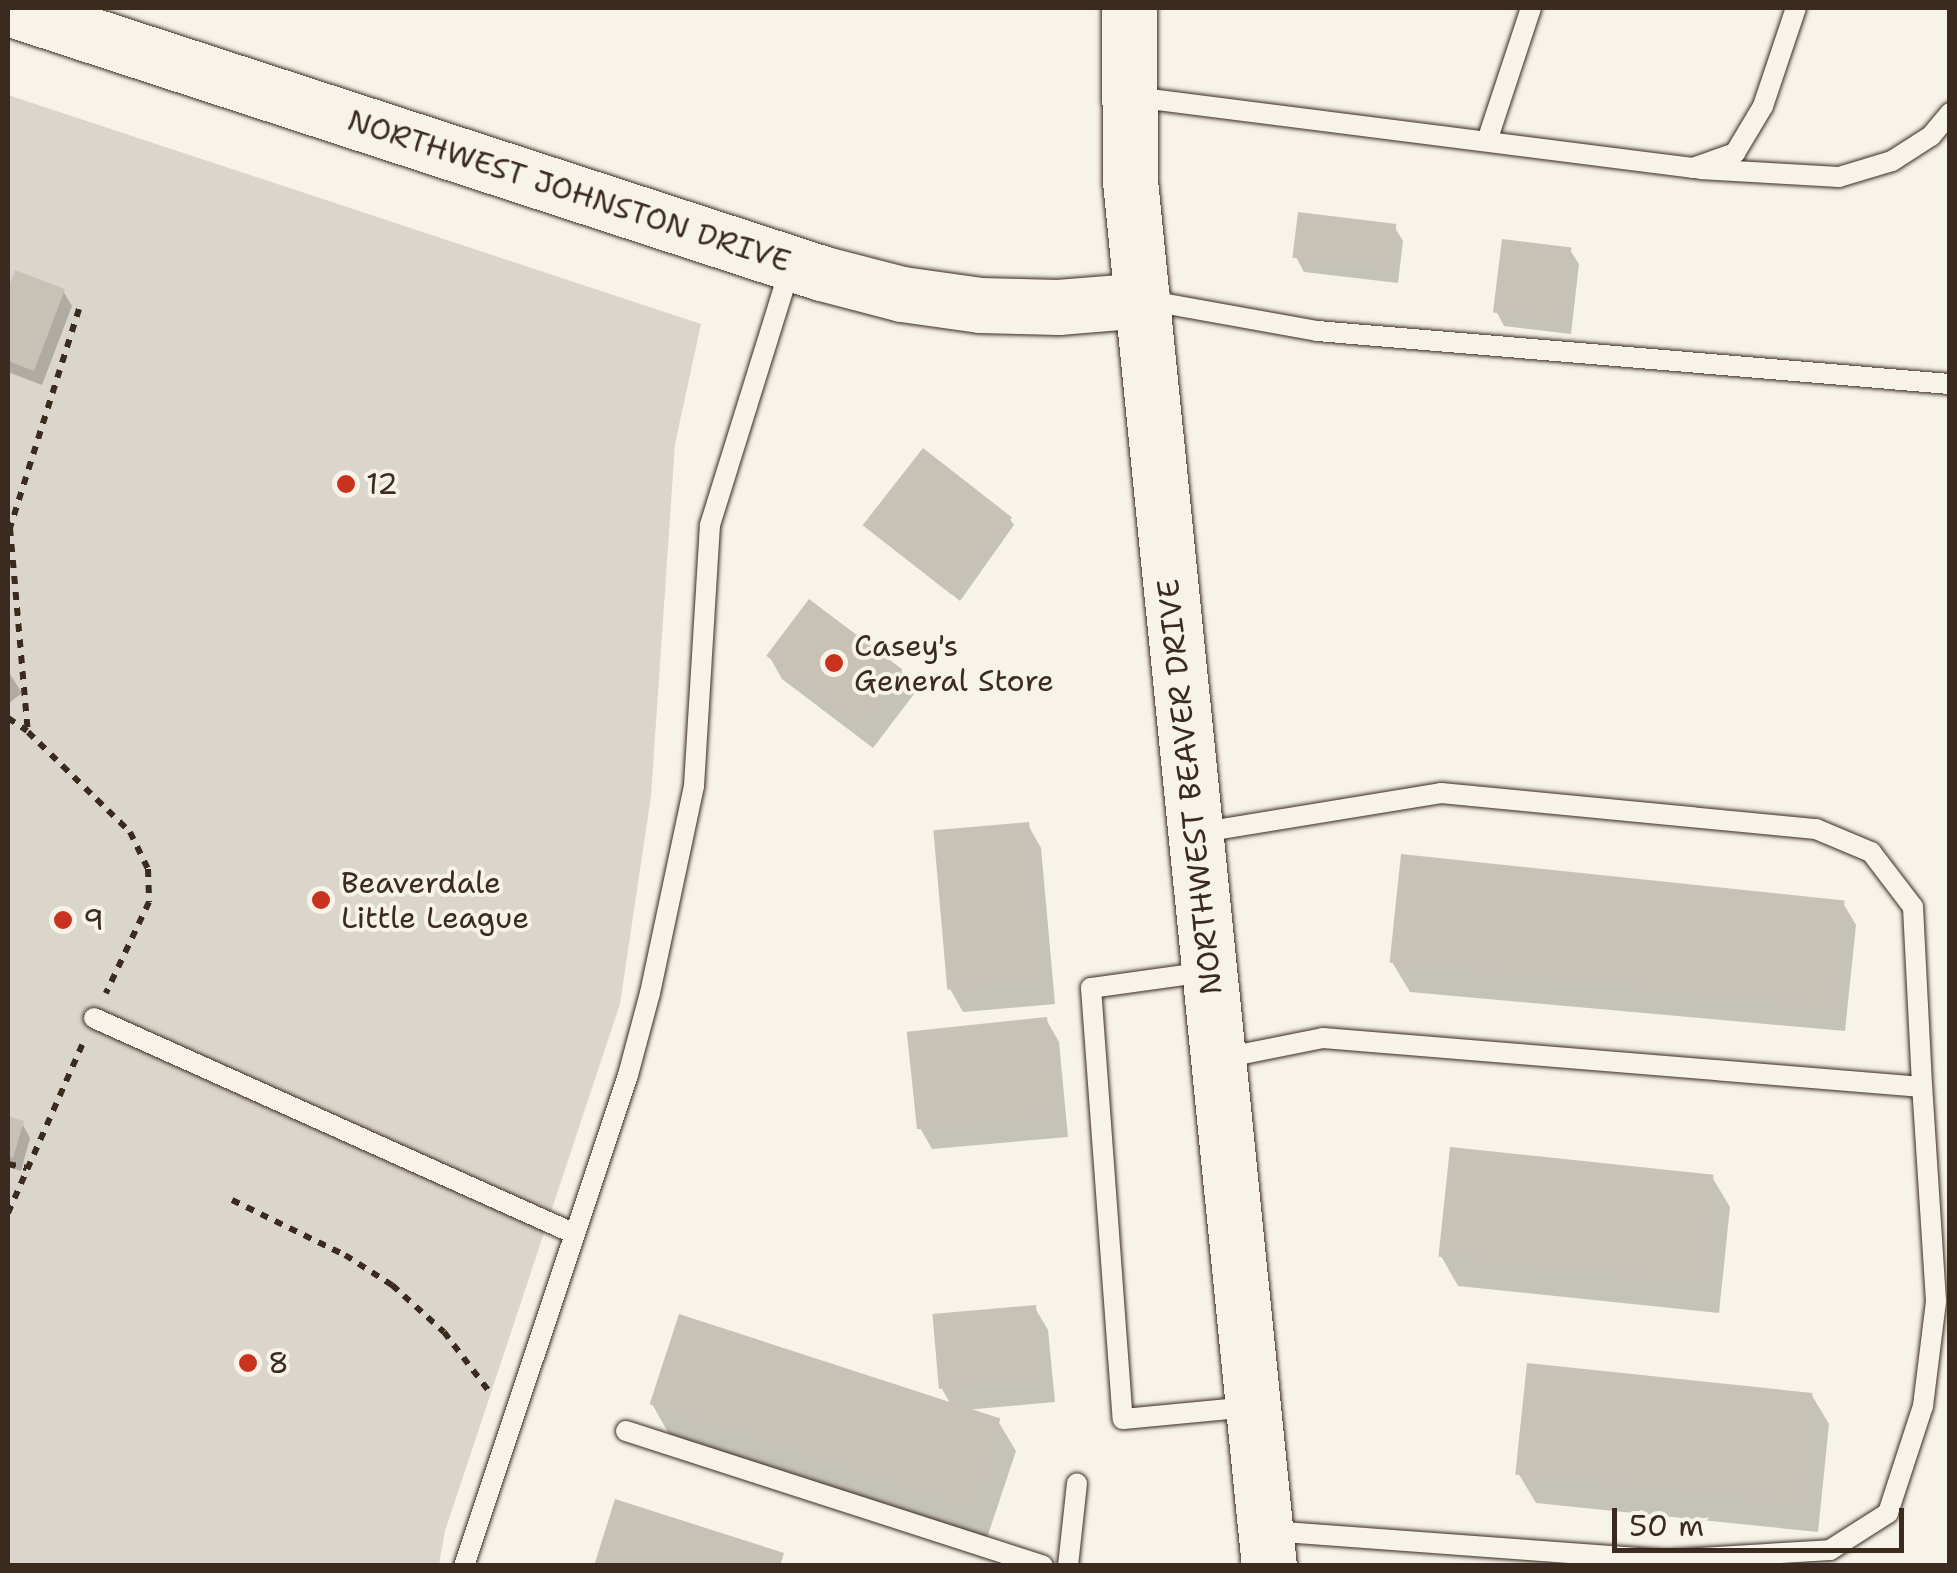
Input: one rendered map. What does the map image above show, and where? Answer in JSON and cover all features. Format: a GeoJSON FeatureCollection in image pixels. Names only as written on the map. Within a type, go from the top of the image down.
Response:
{"type":"FeatureCollection","features":[{"type":"Feature","properties":{"kind":"main road","name":"NORTHWEST JOHNSTON DRIVE"},"geometry":{"type":"LineString","coordinates":[[8,8],[792,263],[902,294],[980,305],[1058,307],[1142,300]]}},
{"type":"Feature","properties":{"kind":"main road","name":"NORTHWEST BEAVER DRIVE"},"geometry":{"type":"LineString","coordinates":[[1129,8],[1126,96],[1142,300],[1267,1548]]}},
{"type":"Feature","properties":{"kind":"lane"},"geometry":{"type":"LineString","coordinates":[[1487,140],[1531,8]]}},
{"type":"Feature","properties":{"kind":"lane"},"geometry":{"type":"LineString","coordinates":[[1693,168],[1735,153],[1764,106],[1796,8]]}},
{"type":"Feature","properties":{"kind":"lane"},"geometry":{"type":"LineString","coordinates":[[1126,96],[1693,168],[1839,178],[1892,162],[1931,136],[1950,112]]}},
{"type":"Feature","properties":{"kind":"lane"},"geometry":{"type":"LineString","coordinates":[[464,1566],[628,1075],[694,786],[710,525],[792,263]]}},
{"type":"Feature","properties":{"kind":"lane"},"geometry":{"type":"LineString","coordinates":[[1142,300],[1317,331],[1950,384]]}},
{"type":"Feature","properties":{"kind":"lane"},"geometry":{"type":"LineString","coordinates":[[1194,834],[1440,793],[1816,829],[1872,852],[1913,907],[1936,1301],[1923,1406],[1888,1514],[1830,1550],[1668,1560],[1267,1548]]}},
{"type":"Feature","properties":{"kind":"lane"},"geometry":{"type":"LineString","coordinates":[[1208,971],[1090,988],[1123,1419],[1252,1407]]}},
{"type":"Feature","properties":{"kind":"lane"},"geometry":{"type":"LineString","coordinates":[[94,1018],[575,1234]]}},
{"type":"Feature","properties":{"kind":"lane"},"geometry":{"type":"LineString","coordinates":[[1216,1060],[1323,1038],[1922,1087]]}},
{"type":"Feature","properties":{"kind":"lane"},"geometry":{"type":"LineString","coordinates":[[626,1431],[1043,1566]]}},
{"type":"Feature","properties":{"kind":"lane"},"geometry":{"type":"LineString","coordinates":[[1068,1566],[1077,1483]]}},
{"type":"Feature","properties":{"kind":"path"},"geometry":{"type":"LineString","coordinates":[[28,732],[10,528],[79,309]]}},
{"type":"Feature","properties":{"kind":"path"},"geometry":{"type":"LineString","coordinates":[[8,718],[28,732],[130,832],[148,869],[149,902],[8,1212]]}},
{"type":"Feature","properties":{"kind":"path"},"geometry":{"type":"LineString","coordinates":[[8,1164],[27,1168]]}},
{"type":"Feature","properties":{"kind":"path"},"geometry":{"type":"LineString","coordinates":[[232,1200],[346,1255],[392,1284],[444,1332],[511,1424]]}},
{"type":"Feature","properties":{"kind":"shaded area","name":"Beaverdale Little League"},"geometry":{"type":"Polygon","coordinates":[[[8,95],[701,324],[675,444],[651,796],[620,1004],[445,1531],[439,1565],[8,1565],[8,95]]]}},
{"type":"Feature","properties":{"kind":"building"},"geometry":{"type":"Polygon","coordinates":[[[1298,212],[1396,224],[1391,270],[1292,258],[1298,212]]]}},
{"type":"Feature","properties":{"kind":"building"},"geometry":{"type":"Polygon","coordinates":[[[1502,239],[1571,248],[1562,321],[1493,312],[1502,239]]]}},
{"type":"Feature","properties":{"kind":"building"},"geometry":{"type":"Polygon","coordinates":[[[15,270],[65,289],[34,371],[8,361],[8,289],[15,270]]]}},
{"type":"Feature","properties":{"kind":"building","name":"Casey's General Store"},"geometry":{"type":"Polygon","coordinates":[[[923,448],[1012,518],[952,595],[863,525],[923,448]]]}},
{"type":"Feature","properties":{"kind":"building","name":"Casey's General Store"},"geometry":{"type":"Polygon","coordinates":[[[809,599],[902,669],[860,726],[766,656],[809,599]]]}},
{"type":"Feature","properties":{"kind":"building"},"geometry":{"type":"Polygon","coordinates":[[[1029,822],[1043,981],[947,990],[933,830],[1029,822]]]}},
{"type":"Feature","properties":{"kind":"building"},"geometry":{"type":"Polygon","coordinates":[[[1401,854],[1845,901],[1833,1009],[1390,962],[1401,854]]]}},
{"type":"Feature","properties":{"kind":"building"},"geometry":{"type":"Polygon","coordinates":[[[1047,1017],[1057,1114],[917,1129],[907,1032],[1047,1017]]]}},
{"type":"Feature","properties":{"kind":"building"},"geometry":{"type":"Polygon","coordinates":[[[8,1116],[24,1121],[13,1158],[8,1156],[8,1116]]]}},
{"type":"Feature","properties":{"kind":"building"},"geometry":{"type":"Polygon","coordinates":[[[1450,1147],[1714,1175],[1702,1284],[1439,1256],[1450,1147]]]}},
{"type":"Feature","properties":{"kind":"building"},"geometry":{"type":"Polygon","coordinates":[[[1036,1305],[1043,1380],[939,1389],[932,1314],[1036,1305]]]}},
{"type":"Feature","properties":{"kind":"building"},"geometry":{"type":"Polygon","coordinates":[[[679,1314],[1000,1418],[971,1509],[650,1404],[679,1314]]]}},
{"type":"Feature","properties":{"kind":"building"},"geometry":{"type":"Polygon","coordinates":[[[1527,1363],[1812,1393],[1801,1504],[1515,1474],[1527,1363]]]}},
{"type":"Feature","properties":{"kind":"building"},"geometry":{"type":"Polygon","coordinates":[[[615,1499],[784,1553],[780,1566],[594,1566],[615,1499]]]}},
{"type":"Feature","properties":{"kind":"place","name":"12"},"geometry":{"type":"Point","coordinates":[346,484]}},
{"type":"Feature","properties":{"kind":"place","name":"Casey's General Store"},"geometry":{"type":"Point","coordinates":[834,663]}},
{"type":"Feature","properties":{"kind":"place","name":"Beaverdale Little League"},"geometry":{"type":"Point","coordinates":[321,900]}},
{"type":"Feature","properties":{"kind":"place","name":"9"},"geometry":{"type":"Point","coordinates":[63,920]}},
{"type":"Feature","properties":{"kind":"place","name":"8"},"geometry":{"type":"Point","coordinates":[248,1363]}}]}
